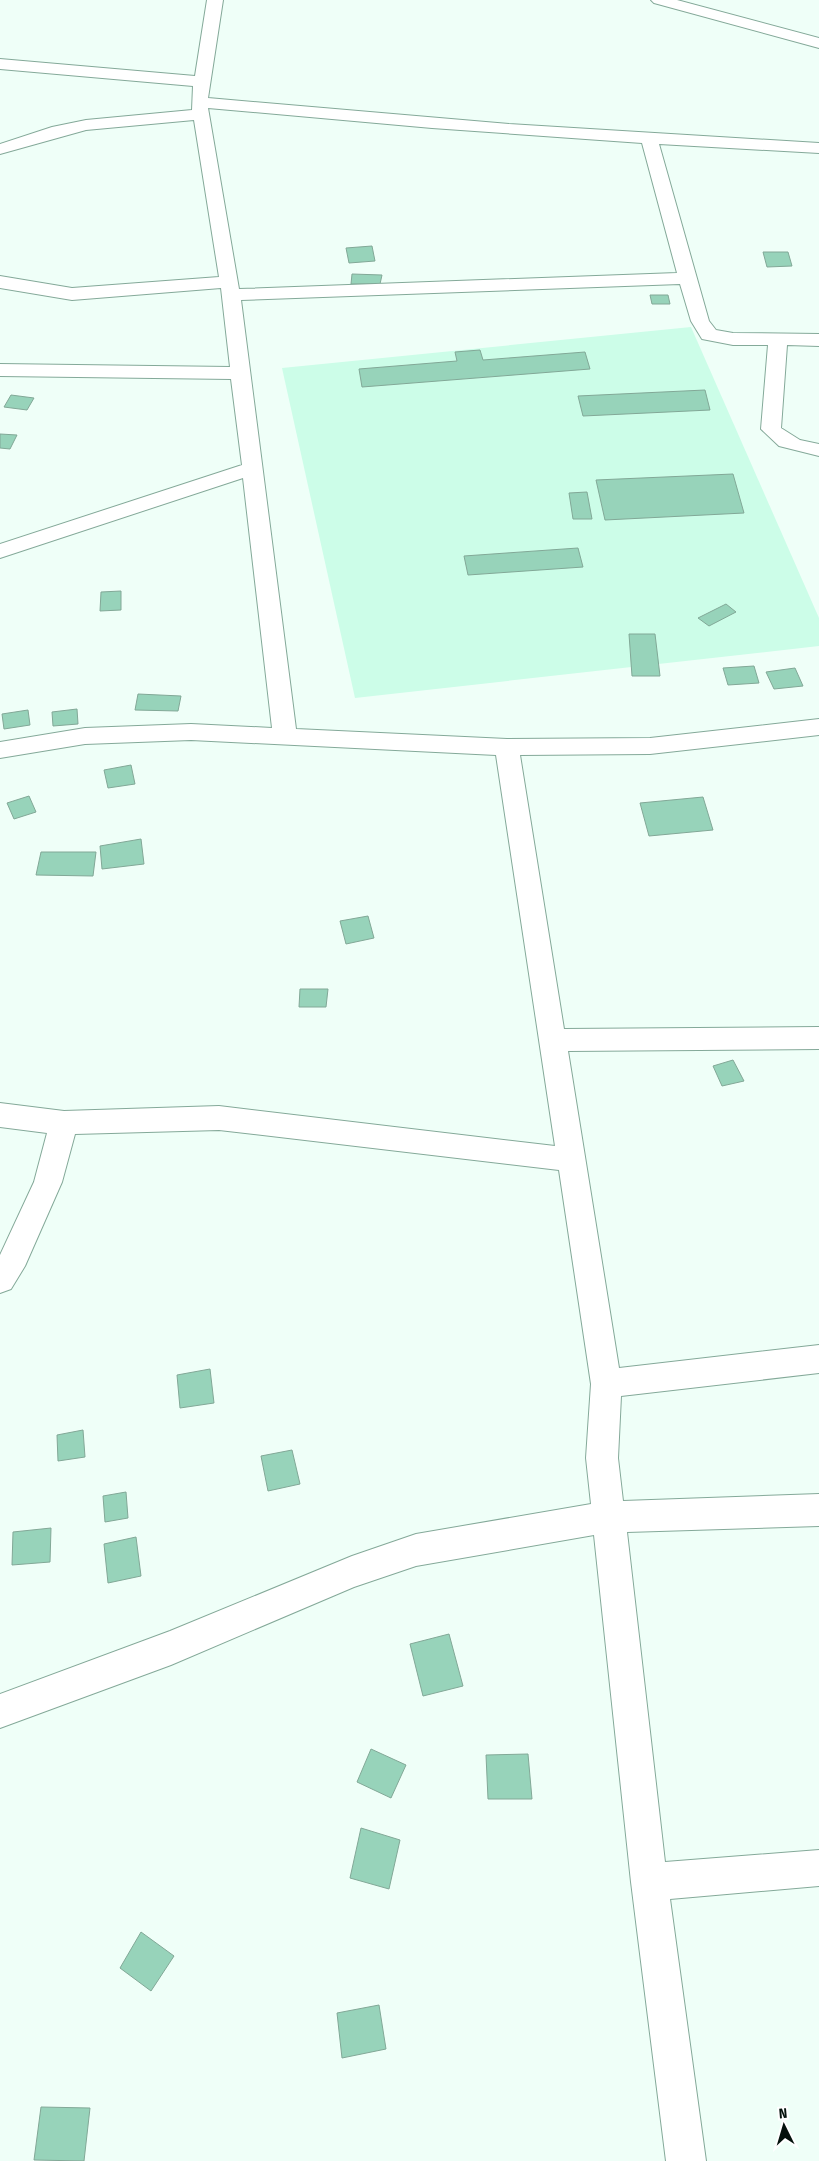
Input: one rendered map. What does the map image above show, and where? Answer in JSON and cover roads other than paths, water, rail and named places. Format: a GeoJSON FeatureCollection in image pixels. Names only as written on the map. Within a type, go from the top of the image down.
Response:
{"type":"FeatureCollection","features":[{"type":"Feature","properties":{"kind":"street"},"geometry":{"type":"LineString","coordinates":[[216,0],[200,108],[230,288],[285,735]]}},
{"type":"Feature","properties":{"kind":"street"},"geometry":{"type":"LineString","coordinates":[[659,0],[819,42]]}},
{"type":"Feature","properties":{"kind":"street"},"geometry":{"type":"LineString","coordinates":[[0,64],[203,82]]}},
{"type":"Feature","properties":{"kind":"street"},"geometry":{"type":"LineString","coordinates":[[0,149],[58,131],[86,125],[200,108],[649,139],[819,148]]}},
{"type":"Feature","properties":{"kind":"street"},"geometry":{"type":"LineString","coordinates":[[649,139],[700,321],[709,335],[733,339],[819,340]]}},
{"type":"Feature","properties":{"kind":"street"},"geometry":{"type":"LineString","coordinates":[[0,282],[72,294],[230,288],[689,278]]}},
{"type":"Feature","properties":{"kind":"street"},"geometry":{"type":"LineString","coordinates":[[778,341],[771,429],[780,441],[804,449],[819,450]]}},
{"type":"Feature","properties":{"kind":"street"},"geometry":{"type":"LineString","coordinates":[[0,370],[240,373]]}},
{"type":"Feature","properties":{"kind":"street"},"geometry":{"type":"LineString","coordinates":[[0,552],[252,468]]}},
{"type":"Feature","properties":{"kind":"street"},"geometry":{"type":"LineString","coordinates":[[0,750],[85,736],[191,732],[507,747],[650,746],[819,727]]}},
{"type":"Feature","properties":{"kind":"street"},"geometry":{"type":"LineString","coordinates":[[507,747],[606,1384],[602,1458],[649,1882],[686,2161]]}},
{"type":"Feature","properties":{"kind":"street"},"geometry":{"type":"LineString","coordinates":[[554,1040],[819,1038]]}},
{"type":"Feature","properties":{"kind":"street"},"geometry":{"type":"LineString","coordinates":[[0,1115],[64,1123],[219,1118],[572,1160]]}},
{"type":"Feature","properties":{"kind":"street"},"geometry":{"type":"LineString","coordinates":[[0,1280],[15,1257],[48,1182],[64,1123]]}},
{"type":"Feature","properties":{"kind":"street"},"geometry":{"type":"LineString","coordinates":[[606,1384],[819,1359]]}},
{"type":"Feature","properties":{"kind":"street"},"geometry":{"type":"LineString","coordinates":[[0,1711],[171,1648],[352,1572],[416,1550],[610,1517],[819,1510]]}},
{"type":"Feature","properties":{"kind":"street"},"geometry":{"type":"LineString","coordinates":[[649,1882],[819,1868]]}}]}
